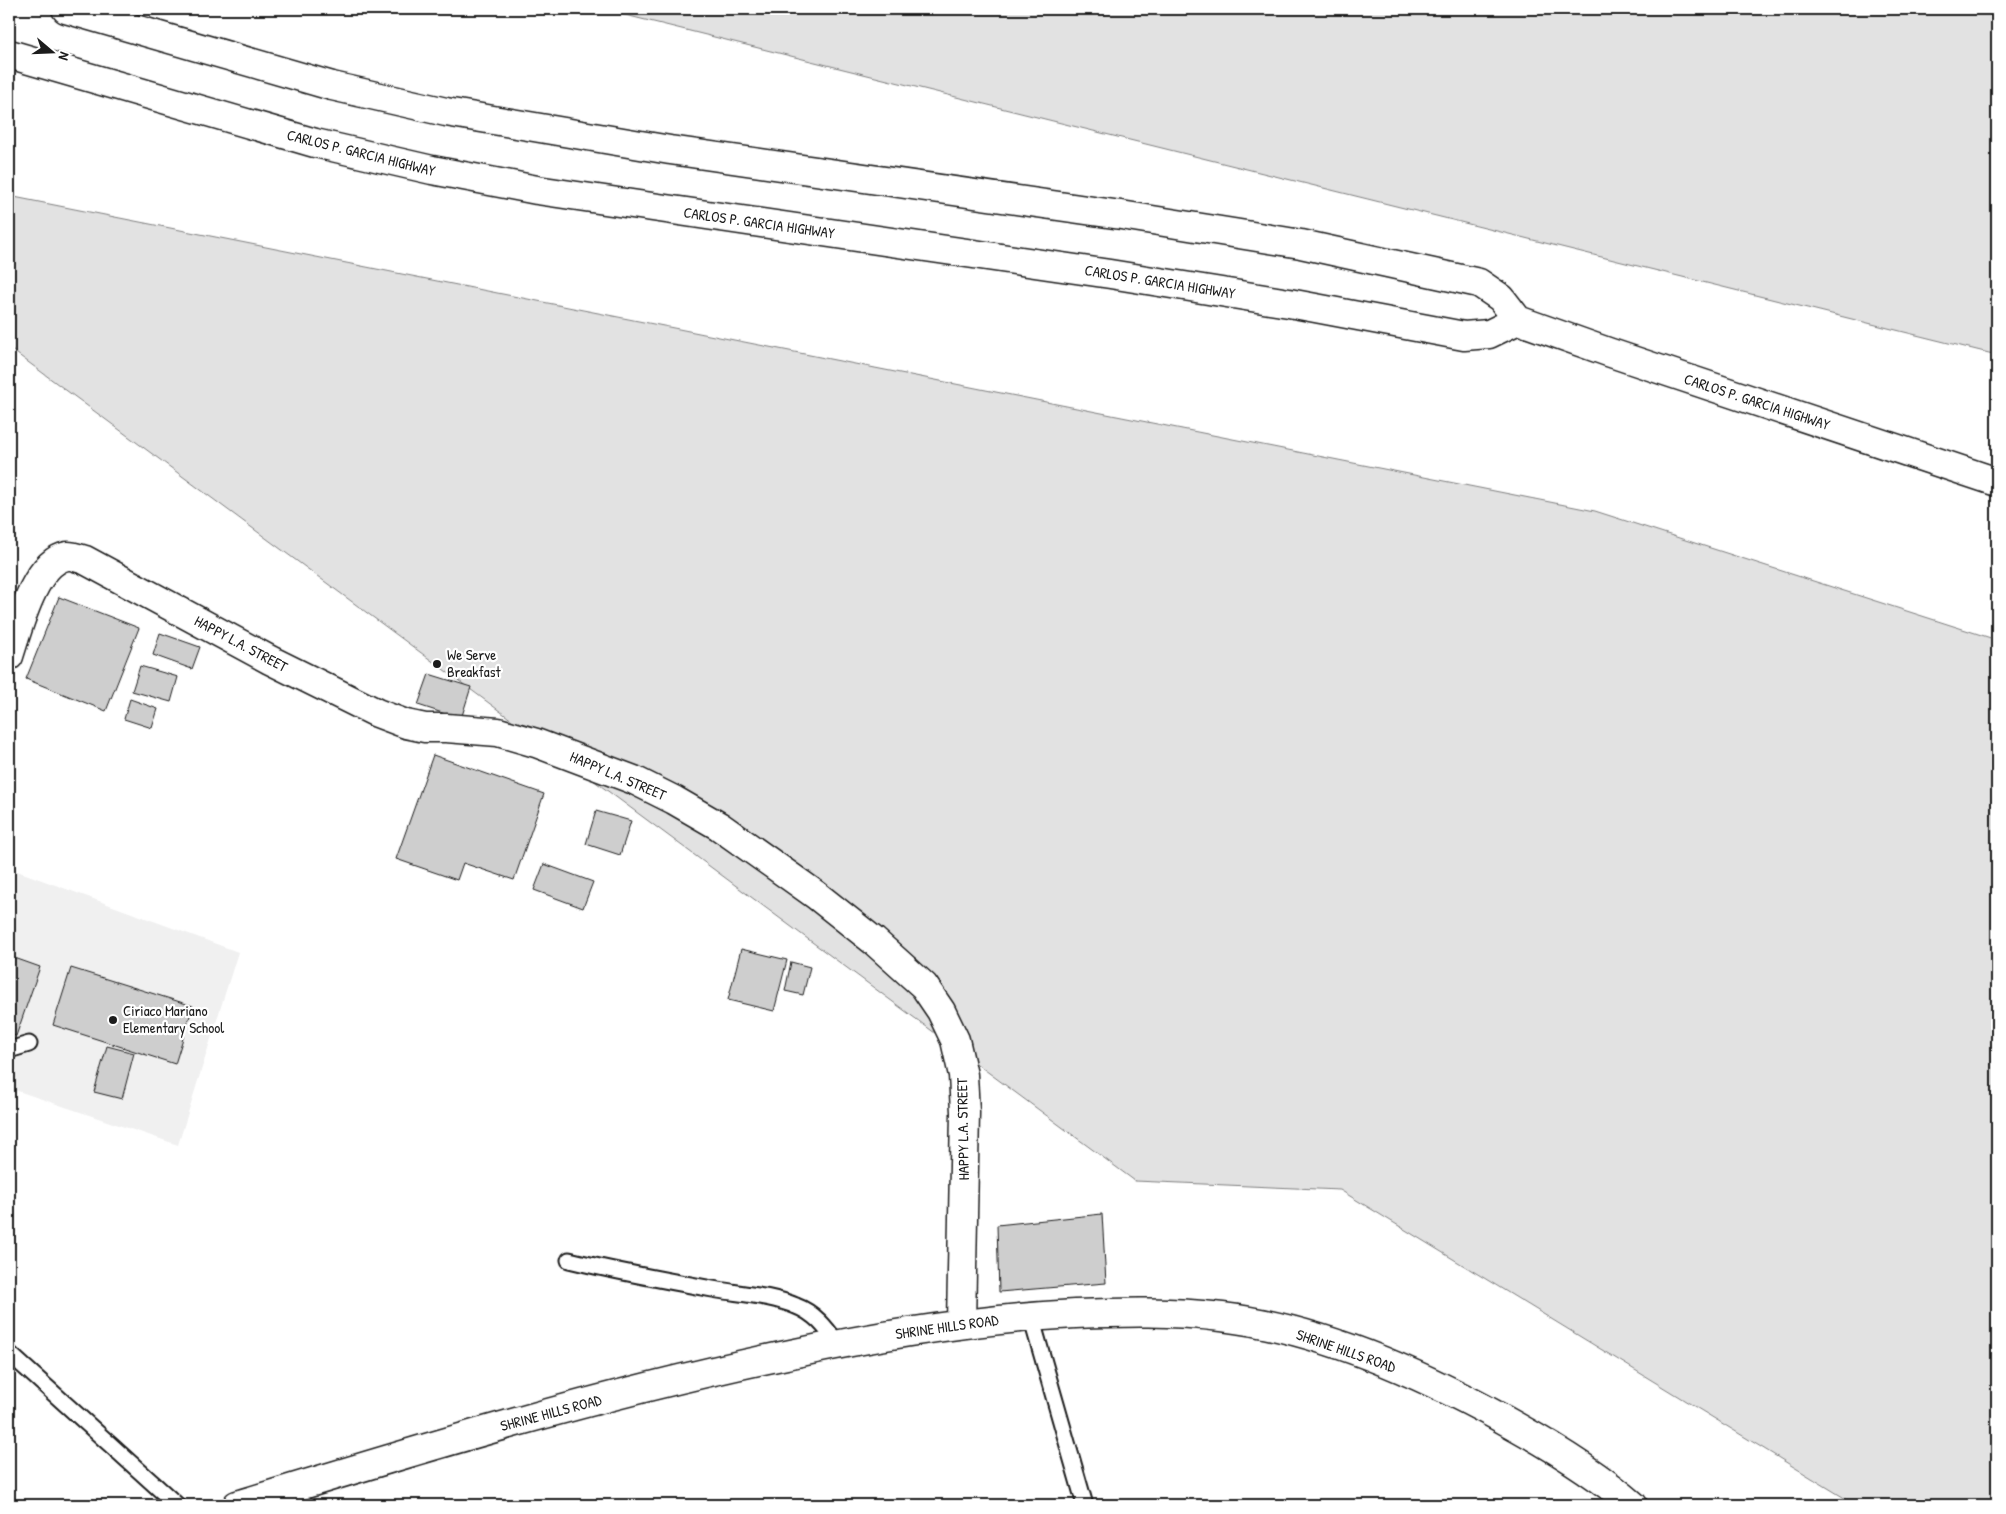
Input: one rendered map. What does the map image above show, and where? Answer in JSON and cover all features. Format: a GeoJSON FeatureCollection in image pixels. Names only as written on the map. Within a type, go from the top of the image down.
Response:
{"type":"FeatureCollection","features":[{"type":"Feature","properties":{"kind":"main road"},"geometry":{"type":"LineString","coordinates":[[66,9],[332,86],[446,112],[670,150],[1121,215],[1320,248],[1479,283],[1501,298],[1518,320]]}},
{"type":"Feature","properties":{"kind":"main road","name":"CARLOS P. GARCIA HIGHWAY"},"geometry":{"type":"LineString","coordinates":[[9,54],[315,143],[432,170],[537,190],[1289,302],[1464,336],[1489,334],[1518,320],[1997,482]]}},
{"type":"Feature","properties":{"kind":"main road","name":"HAPPY L.A. STREET"},"geometry":{"type":"LineString","coordinates":[[9,656],[40,576],[54,562],[68,556],[85,560],[270,660],[377,714],[424,728],[454,728],[498,732],[545,746],[634,780],[674,800],[719,826],[757,852],[874,941],[924,986],[941,1011],[955,1040],[963,1075],[965,1112],[961,1324]]}},
{"type":"Feature","properties":{"kind":"main road","name":"SHRINE HILLS ROAD"},"geometry":{"type":"LineString","coordinates":[[237,1505],[384,1460],[697,1374],[838,1344],[961,1324],[1030,1317],[1136,1312],[1224,1317],[1300,1334],[1345,1347],[1415,1375],[1481,1407],[1560,1451],[1607,1482],[1633,1505]]}},
{"type":"Feature","properties":{"kind":"lane"},"geometry":{"type":"LineString","coordinates":[[9,1050],[28,1044]]}},
{"type":"Feature","properties":{"kind":"lane"},"geometry":{"type":"LineString","coordinates":[[569,1260],[619,1272],[766,1298],[797,1306],[822,1323],[838,1344]]}},
{"type":"Feature","properties":{"kind":"lane"},"geometry":{"type":"LineString","coordinates":[[1030,1317],[1085,1505]]}},
{"type":"Feature","properties":{"kind":"lane"},"geometry":{"type":"LineString","coordinates":[[9,1353],[177,1505]]}},
{"type":"Feature","properties":{"kind":"shaded area"},"geometry":{"type":"Polygon","coordinates":[[[601,9],[1997,9],[1997,355],[601,9]]]}},
{"type":"Feature","properties":{"kind":"shaded area"},"geometry":{"type":"Polygon","coordinates":[[[9,196],[1595,511],[1997,640],[1997,1505],[1856,1505],[1340,1190],[1135,1181],[9,348],[9,196]]]}},
{"type":"Feature","properties":{"kind":"shaded area","name":"Ciriaco Mariano Elementary School"},"geometry":{"type":"Polygon","coordinates":[[[9,868],[238,952],[178,1145],[9,1088],[9,868]]]}},
{"type":"Feature","properties":{"kind":"building"},"geometry":{"type":"Polygon","coordinates":[[[59,597],[139,628],[106,711],[26,679],[59,597]]]}},
{"type":"Feature","properties":{"kind":"building"},"geometry":{"type":"Polygon","coordinates":[[[160,633],[200,647],[192,669],[153,655],[160,633]]]}},
{"type":"Feature","properties":{"kind":"building"},"geometry":{"type":"Polygon","coordinates":[[[140,666],[178,677],[171,702],[132,691],[140,666]]]}},
{"type":"Feature","properties":{"kind":"building"},"geometry":{"type":"Polygon","coordinates":[[[429,674],[471,687],[461,719],[418,705],[429,674]]]}},
{"type":"Feature","properties":{"kind":"building"},"geometry":{"type":"Polygon","coordinates":[[[130,699],[158,709],[152,728],[124,719],[130,699]]]}},
{"type":"Feature","properties":{"kind":"building"},"geometry":{"type":"Polygon","coordinates":[[[433,755],[544,794],[514,880],[463,863],[457,880],[396,859],[433,755]]]}},
{"type":"Feature","properties":{"kind":"building"},"geometry":{"type":"Polygon","coordinates":[[[596,811],[631,821],[620,855],[586,844],[596,811]]]}},
{"type":"Feature","properties":{"kind":"building"},"geometry":{"type":"Polygon","coordinates":[[[544,864],[593,882],[583,908],[534,890],[544,864]]]}},
{"type":"Feature","properties":{"kind":"building"},"geometry":{"type":"Polygon","coordinates":[[[741,949],[787,960],[774,1011],[728,1000],[741,949]]]}},
{"type":"Feature","properties":{"kind":"building"},"geometry":{"type":"Polygon","coordinates":[[[9,956],[40,967],[16,1036],[9,1034],[9,956]]]}},
{"type":"Feature","properties":{"kind":"building"},"geometry":{"type":"Polygon","coordinates":[[[791,962],[810,967],[803,995],[785,991],[791,962]]]}},
{"type":"Feature","properties":{"kind":"building"},"geometry":{"type":"Polygon","coordinates":[[[71,968],[193,1006],[175,1064],[53,1025],[71,968]]]}},
{"type":"Feature","properties":{"kind":"building"},"geometry":{"type":"Polygon","coordinates":[[[107,1046],[134,1053],[122,1099],[94,1092],[107,1046]]]}},
{"type":"Feature","properties":{"kind":"building"},"geometry":{"type":"Polygon","coordinates":[[[1102,1214],[1106,1283],[999,1292],[997,1225],[1102,1214]]]}},
{"type":"Feature","properties":{"kind":"place","name":"We Serve Breakfast"},"geometry":{"type":"Point","coordinates":[437,664]}},
{"type":"Feature","properties":{"kind":"place","name":"Ciriaco Mariano Elementary School"},"geometry":{"type":"Point","coordinates":[113,1020]}}]}
